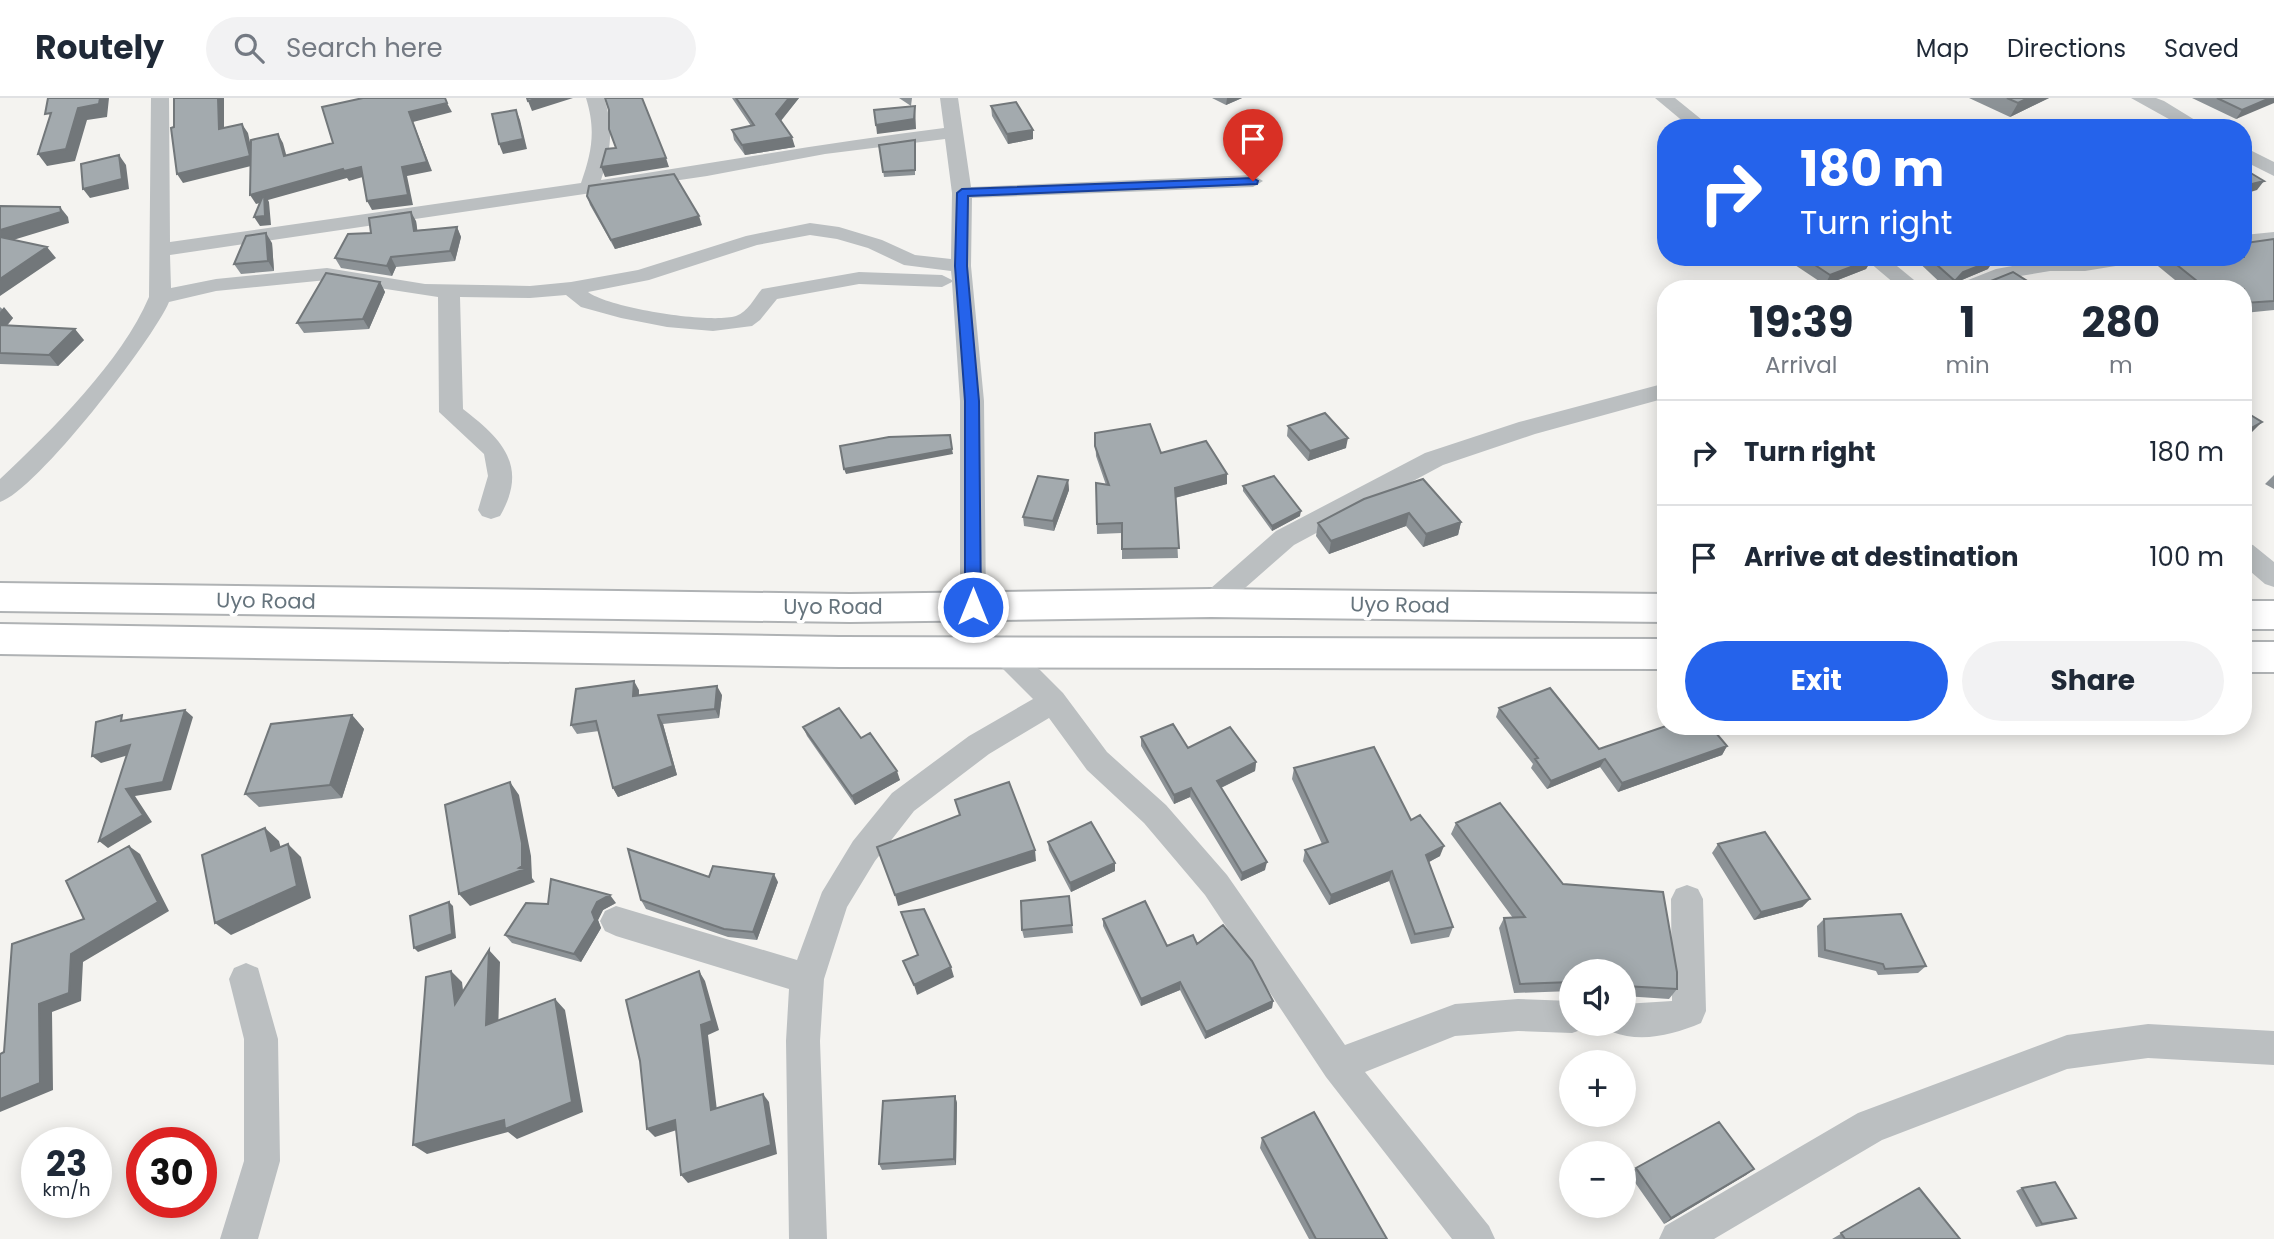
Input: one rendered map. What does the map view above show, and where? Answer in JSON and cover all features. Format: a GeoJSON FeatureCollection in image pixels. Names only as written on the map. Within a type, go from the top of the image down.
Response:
{"type":"FeatureCollection","features":[{"type":"Feature","properties":{"kind":"highway","name":"Uyo Road"},"geometry":{"type":"LineString","coordinates":[[0,597],[808,607],[1211,603],[1657,608]]}},
{"type":"Feature","properties":{"kind":"highway"},"geometry":{"type":"LineString","coordinates":[[2252,615],[2274,615]]}},
{"type":"Feature","properties":{"kind":"highway","name":"Uyo Road"},"geometry":{"type":"LineString","coordinates":[[0,639],[839,653],[1657,653]]}},
{"type":"Feature","properties":{"kind":"highway"},"geometry":{"type":"LineString","coordinates":[[2252,657],[2274,657]]}},
{"type":"Feature","properties":{"kind":"street"},"geometry":{"type":"LineString","coordinates":[[0,493],[70,419],[141,337],[157,311],[160,297],[160,98]]}},
{"type":"Feature","properties":{"kind":"street"},"geometry":{"type":"LineString","coordinates":[[589,187],[605,141],[604,123],[595,98]]}},
{"type":"Feature","properties":{"kind":"street"},"geometry":{"type":"LineString","coordinates":[[949,98],[962,193],[961,274],[972,401],[973,607]]}},
{"type":"Feature","properties":{"kind":"street"},"geometry":{"type":"LineString","coordinates":[[1664,98],[1691,119]]}},
{"type":"Feature","properties":{"kind":"street"},"geometry":{"type":"LineString","coordinates":[[2144,99],[2182,119]]}},
{"type":"Feature","properties":{"kind":"street"},"geometry":{"type":"LineString","coordinates":[[159,250],[707,170],[825,148],[955,132]]}},
{"type":"Feature","properties":{"kind":"street"},"geometry":{"type":"LineString","coordinates":[[2252,158],[2274,170]]}},
{"type":"Feature","properties":{"kind":"street"},"geometry":{"type":"LineString","coordinates":[[962,193],[1253,181]]}},
{"type":"Feature","properties":{"kind":"street"},"geometry":{"type":"LineString","coordinates":[[160,297],[216,285],[327,274],[413,289],[530,292],[572,288],[642,276],[753,240],[810,229],[839,233],[911,261],[961,274]]}},
{"type":"Feature","properties":{"kind":"street"},"geometry":{"type":"LineString","coordinates":[[2252,240],[2274,238]]}},
{"type":"Feature","properties":{"kind":"street"},"geometry":{"type":"LineString","coordinates":[[1885,266],[1903,280]]}},
{"type":"Feature","properties":{"kind":"street"},"geometry":{"type":"LineString","coordinates":[[1987,280],[2003,273],[2044,266]]}},
{"type":"Feature","properties":{"kind":"street"},"geometry":{"type":"LineString","coordinates":[[572,288],[587,302],[695,324],[725,325],[744,321],[760,310],[763,300],[770,295],[873,277],[961,274]]}},
{"type":"Feature","properties":{"kind":"street"},"geometry":{"type":"LineString","coordinates":[[449,291],[451,412],[486,439],[501,463],[501,485],[491,510]]}},
{"type":"Feature","properties":{"kind":"street"},"geometry":{"type":"LineString","coordinates":[[1211,603],[1285,538],[1434,459],[1527,428],[1657,392]]}},
{"type":"Feature","properties":{"kind":"street"},"geometry":{"type":"LineString","coordinates":[[2252,559],[2274,577]]}},
{"type":"Feature","properties":{"kind":"street"},"geometry":{"type":"LineString","coordinates":[[1004,652],[1053,701],[1097,761],[1155,814],[1216,885],[1338,1065],[1476,1239]]}},
{"type":"Feature","properties":{"kind":"street"},"geometry":{"type":"LineString","coordinates":[[808,1239],[803,1041],[807,979],[833,902],[863,851],[903,802],[979,745],[1053,701]]}},
{"type":"Feature","properties":{"kind":"street"},"geometry":{"type":"LineString","coordinates":[[1636,1021],[1653,1022],[1677,1017],[1689,1011],[1687,899]]}},
{"type":"Feature","properties":{"kind":"street"},"geometry":{"type":"LineString","coordinates":[[616,920],[807,979]]}},
{"type":"Feature","properties":{"kind":"street"},"geometry":{"type":"LineString","coordinates":[[239,1239],[262,1161],[261,1040],[246,979]]}},
{"type":"Feature","properties":{"kind":"street"},"geometry":{"type":"LineString","coordinates":[[1338,1065],[1455,1020],[1518,1015],[1559,1017]]}},
{"type":"Feature","properties":{"kind":"street"},"geometry":{"type":"LineString","coordinates":[[1678,1239],[1871,1126],[2067,1052],[2148,1041],[2274,1048]]}},
{"type":"Feature","properties":{"kind":"building"},"geometry":{"type":"Polygon","coordinates":[[[48,98],[100,98],[99,104],[78,108],[66,149],[38,154],[51,113],[45,114],[48,98]]]}},
{"type":"Feature","properties":{"kind":"building"},"geometry":{"type":"Polygon","coordinates":[[[174,98],[218,98],[219,129],[242,124],[250,156],[177,174],[171,128],[174,127],[174,98]]]}},
{"type":"Feature","properties":{"kind":"building"},"geometry":{"type":"Polygon","coordinates":[[[363,98],[445,98],[447,103],[409,112],[427,162],[402,167],[408,195],[367,201],[361,167],[343,169],[250,195],[251,140],[278,134],[284,156],[333,143],[322,107],[363,98]]]}},
{"type":"Feature","properties":{"kind":"building"},"geometry":{"type":"Polygon","coordinates":[[[605,98],[642,98],[666,158],[601,167],[606,149],[616,148],[609,129],[609,110],[605,98]]]}},
{"type":"Feature","properties":{"kind":"building"},"geometry":{"type":"Polygon","coordinates":[[[736,98],[789,98],[776,114],[792,137],[742,145],[732,130],[754,125],[736,98]]]}},
{"type":"Feature","properties":{"kind":"building"},"geometry":{"type":"Polygon","coordinates":[[[2007,98],[2028,98],[2018,103],[2007,98]]]}},
{"type":"Feature","properties":{"kind":"building"},"geometry":{"type":"Polygon","coordinates":[[[2217,98],[2270,98],[2242,110],[2217,98]]]}},
{"type":"Feature","properties":{"kind":"building"},"geometry":{"type":"Polygon","coordinates":[[[1016,102],[1033,130],[1007,134],[991,106],[1016,102]]]}},
{"type":"Feature","properties":{"kind":"building"},"geometry":{"type":"Polygon","coordinates":[[[915,106],[914,119],[876,125],[874,110],[915,106]]]}},
{"type":"Feature","properties":{"kind":"building"},"geometry":{"type":"Polygon","coordinates":[[[516,110],[523,139],[499,144],[492,114],[516,110]]]}},
{"type":"Feature","properties":{"kind":"building"},"geometry":{"type":"Polygon","coordinates":[[[915,140],[915,170],[883,172],[879,145],[915,140]]]}},
{"type":"Feature","properties":{"kind":"building"},"geometry":{"type":"Polygon","coordinates":[[[119,155],[122,179],[83,189],[81,164],[119,155]]]}},
{"type":"Feature","properties":{"kind":"building"},"geometry":{"type":"Polygon","coordinates":[[[674,174],[699,216],[611,240],[587,196],[589,186],[674,174]]]}},
{"type":"Feature","properties":{"kind":"building"},"geometry":{"type":"Polygon","coordinates":[[[2252,174],[2264,181],[2252,184],[2252,174]]]}},
{"type":"Feature","properties":{"kind":"building"},"geometry":{"type":"Polygon","coordinates":[[[264,193],[265,216],[254,217],[264,193]]]}},
{"type":"Feature","properties":{"kind":"building"},"geometry":{"type":"Polygon","coordinates":[[[0,206],[60,207],[61,212],[0,230],[0,206]]]}},
{"type":"Feature","properties":{"kind":"building"},"geometry":{"type":"Polygon","coordinates":[[[411,212],[414,231],[457,227],[450,251],[391,257],[387,266],[335,258],[348,234],[371,233],[369,218],[411,212]]]}},
{"type":"Feature","properties":{"kind":"building"},"geometry":{"type":"Polygon","coordinates":[[[266,233],[268,261],[234,264],[246,236],[266,233]]]}},
{"type":"Feature","properties":{"kind":"building"},"geometry":{"type":"Polygon","coordinates":[[[0,237],[47,247],[0,279],[0,237]]]}},
{"type":"Feature","properties":{"kind":"building"},"geometry":{"type":"Polygon","coordinates":[[[2274,239],[2274,301],[2252,302],[2252,280],[2196,280],[2178,266],[2252,266],[2252,242],[2274,239]]]}},
{"type":"Feature","properties":{"kind":"building"},"geometry":{"type":"Polygon","coordinates":[[[1816,266],[1854,266],[1830,275],[1816,266]]]}},
{"type":"Feature","properties":{"kind":"building"},"geometry":{"type":"Polygon","coordinates":[[[1938,266],[1978,266],[1963,272],[1954,280],[1938,266]]]}},
{"type":"Feature","properties":{"kind":"building"},"geometry":{"type":"Polygon","coordinates":[[[2013,272],[2026,280],[1993,280],[2013,272]]]}},
{"type":"Feature","properties":{"kind":"building"},"geometry":{"type":"Polygon","coordinates":[[[326,273],[380,282],[363,319],[297,323],[326,273]]]}},
{"type":"Feature","properties":{"kind":"building"},"geometry":{"type":"Polygon","coordinates":[[[0,325],[75,329],[49,355],[0,353],[0,325]]]}},
{"type":"Feature","properties":{"kind":"building"},"geometry":{"type":"Polygon","coordinates":[[[1325,413],[1348,438],[1310,451],[1288,426],[1325,413]]]}},
{"type":"Feature","properties":{"kind":"building"},"geometry":{"type":"Polygon","coordinates":[[[2252,416],[2262,422],[2252,428],[2252,416]]]}},
{"type":"Feature","properties":{"kind":"building"},"geometry":{"type":"Polygon","coordinates":[[[1150,424],[1161,453],[1206,441],[1227,474],[1175,488],[1179,548],[1122,549],[1122,523],[1097,524],[1096,483],[1109,485],[1095,446],[1095,433],[1150,424]]]}},
{"type":"Feature","properties":{"kind":"building"},"geometry":{"type":"Polygon","coordinates":[[[950,435],[952,449],[844,469],[840,446],[889,437],[950,435]]]}},
{"type":"Feature","properties":{"kind":"building"},"geometry":{"type":"Polygon","coordinates":[[[1038,476],[1068,480],[1053,521],[1023,517],[1038,476]]]}},
{"type":"Feature","properties":{"kind":"building"},"geometry":{"type":"Polygon","coordinates":[[[1274,476],[1301,511],[1272,526],[1243,486],[1274,476]]]}},
{"type":"Feature","properties":{"kind":"building"},"geometry":{"type":"Polygon","coordinates":[[[1423,479],[1461,522],[1426,534],[1409,513],[1331,541],[1318,523],[1364,499],[1423,479]]]}},
{"type":"Feature","properties":{"kind":"building"},"geometry":{"type":"Polygon","coordinates":[[[634,681],[633,696],[717,686],[715,709],[658,715],[673,766],[613,788],[596,721],[571,725],[576,689],[634,681]]]}},
{"type":"Feature","properties":{"kind":"building"},"geometry":{"type":"Polygon","coordinates":[[[1550,688],[1599,749],[1657,729],[1657,735],[1718,735],[1727,746],[1622,783],[1605,759],[1551,781],[1535,759],[1538,758],[1499,708],[1550,688]]]}},
{"type":"Feature","properties":{"kind":"building"},"geometry":{"type":"Polygon","coordinates":[[[839,708],[861,738],[870,733],[897,771],[852,796],[803,727],[839,708]]]}},
{"type":"Feature","properties":{"kind":"building"},"geometry":{"type":"Polygon","coordinates":[[[185,710],[163,782],[126,789],[143,815],[99,841],[130,745],[92,756],[96,722],[122,715],[121,721],[185,710]]]}},
{"type":"Feature","properties":{"kind":"building"},"geometry":{"type":"Polygon","coordinates":[[[352,715],[330,785],[245,794],[271,724],[352,715]]]}},
{"type":"Feature","properties":{"kind":"building"},"geometry":{"type":"Polygon","coordinates":[[[1173,724],[1188,748],[1230,727],[1256,762],[1217,781],[1267,862],[1242,873],[1191,788],[1174,795],[1141,737],[1173,724]]]}},
{"type":"Feature","properties":{"kind":"building"},"geometry":{"type":"Polygon","coordinates":[[[1374,747],[1411,820],[1420,815],[1444,846],[1426,855],[1453,927],[1415,934],[1392,871],[1331,895],[1305,850],[1328,842],[1294,768],[1374,747]]]}},
{"type":"Feature","properties":{"kind":"building"},"geometry":{"type":"Polygon","coordinates":[[[510,782],[522,843],[522,866],[519,868],[525,869],[459,894],[445,805],[510,782]]]}},
{"type":"Feature","properties":{"kind":"building"},"geometry":{"type":"Polygon","coordinates":[[[1009,782],[1035,850],[895,895],[877,847],[960,815],[955,800],[1009,782]]]}},
{"type":"Feature","properties":{"kind":"building"},"geometry":{"type":"Polygon","coordinates":[[[1500,803],[1563,884],[1663,892],[1677,972],[1677,989],[1636,987],[1636,959],[1559,959],[1559,982],[1520,984],[1504,918],[1525,917],[1456,823],[1500,803]]]}},
{"type":"Feature","properties":{"kind":"building"},"geometry":{"type":"Polygon","coordinates":[[[1091,822],[1115,863],[1070,883],[1048,842],[1091,822]]]}},
{"type":"Feature","properties":{"kind":"building"},"geometry":{"type":"Polygon","coordinates":[[[265,828],[271,851],[288,844],[297,886],[215,923],[202,855],[265,828]]]}},
{"type":"Feature","properties":{"kind":"building"},"geometry":{"type":"Polygon","coordinates":[[[1765,832],[1810,899],[1761,912],[1718,844],[1765,832]]]}},
{"type":"Feature","properties":{"kind":"building"},"geometry":{"type":"Polygon","coordinates":[[[129,846],[158,902],[71,954],[69,993],[39,1004],[40,1083],[0,1099],[0,1054],[4,1052],[12,944],[84,919],[66,881],[129,846]]]}},
{"type":"Feature","properties":{"kind":"building"},"geometry":{"type":"Polygon","coordinates":[[[628,849],[709,877],[713,866],[774,874],[753,932],[724,929],[641,900],[628,849]]]}},
{"type":"Feature","properties":{"kind":"building"},"geometry":{"type":"Polygon","coordinates":[[[551,879],[610,895],[597,902],[592,912],[595,920],[574,954],[505,935],[526,903],[548,904],[551,879]]]}},
{"type":"Feature","properties":{"kind":"building"},"geometry":{"type":"Polygon","coordinates":[[[1069,896],[1072,925],[1022,930],[1021,901],[1069,896]]]}},
{"type":"Feature","properties":{"kind":"building"},"geometry":{"type":"Polygon","coordinates":[[[1145,901],[1167,946],[1193,935],[1197,944],[1223,925],[1252,961],[1273,1001],[1206,1032],[1180,982],[1141,999],[1103,919],[1145,901]]]}},
{"type":"Feature","properties":{"kind":"building"},"geometry":{"type":"Polygon","coordinates":[[[449,902],[452,934],[414,948],[410,916],[449,902]]]}},
{"type":"Feature","properties":{"kind":"building"},"geometry":{"type":"Polygon","coordinates":[[[924,909],[951,967],[914,985],[903,961],[918,955],[901,912],[924,909]]]}},
{"type":"Feature","properties":{"kind":"building"},"geometry":{"type":"Polygon","coordinates":[[[1901,914],[1926,966],[1885,969],[1883,964],[1825,950],[1824,919],[1901,914]]]}},
{"type":"Feature","properties":{"kind":"building"},"geometry":{"type":"Polygon","coordinates":[[[489,950],[486,1025],[555,999],[572,1102],[505,1129],[504,1120],[413,1145],[426,977],[451,971],[455,1004],[489,950]]]}},
{"type":"Feature","properties":{"kind":"building"},"geometry":{"type":"Polygon","coordinates":[[[699,971],[712,1021],[701,1025],[711,1110],[763,1094],[771,1145],[681,1175],[675,1120],[647,1129],[640,1061],[626,1000],[699,971]]]}},
{"type":"Feature","properties":{"kind":"building"},"geometry":{"type":"Polygon","coordinates":[[[955,1096],[954,1159],[879,1164],[883,1101],[955,1096]]]}},
{"type":"Feature","properties":{"kind":"building"},"geometry":{"type":"Polygon","coordinates":[[[1314,1112],[1387,1239],[1316,1239],[1262,1138],[1314,1112]]]}},
{"type":"Feature","properties":{"kind":"building"},"geometry":{"type":"Polygon","coordinates":[[[1719,1122],[1754,1169],[1671,1218],[1636,1168],[1719,1122]]]}},
{"type":"Feature","properties":{"kind":"building"},"geometry":{"type":"Polygon","coordinates":[[[2055,1182],[2076,1218],[2042,1224],[2022,1188],[2055,1182]]]}},
{"type":"Feature","properties":{"kind":"building"},"geometry":{"type":"Polygon","coordinates":[[[1919,1188],[1960,1239],[1845,1239],[1841,1233],[1919,1188]]]}},
{"type":"Feature","properties":{"kind":"route"},"geometry":{"type":"LineString","coordinates":[[973,607],[972,401],[961,266],[962,193],[1253,181]]}}]}
